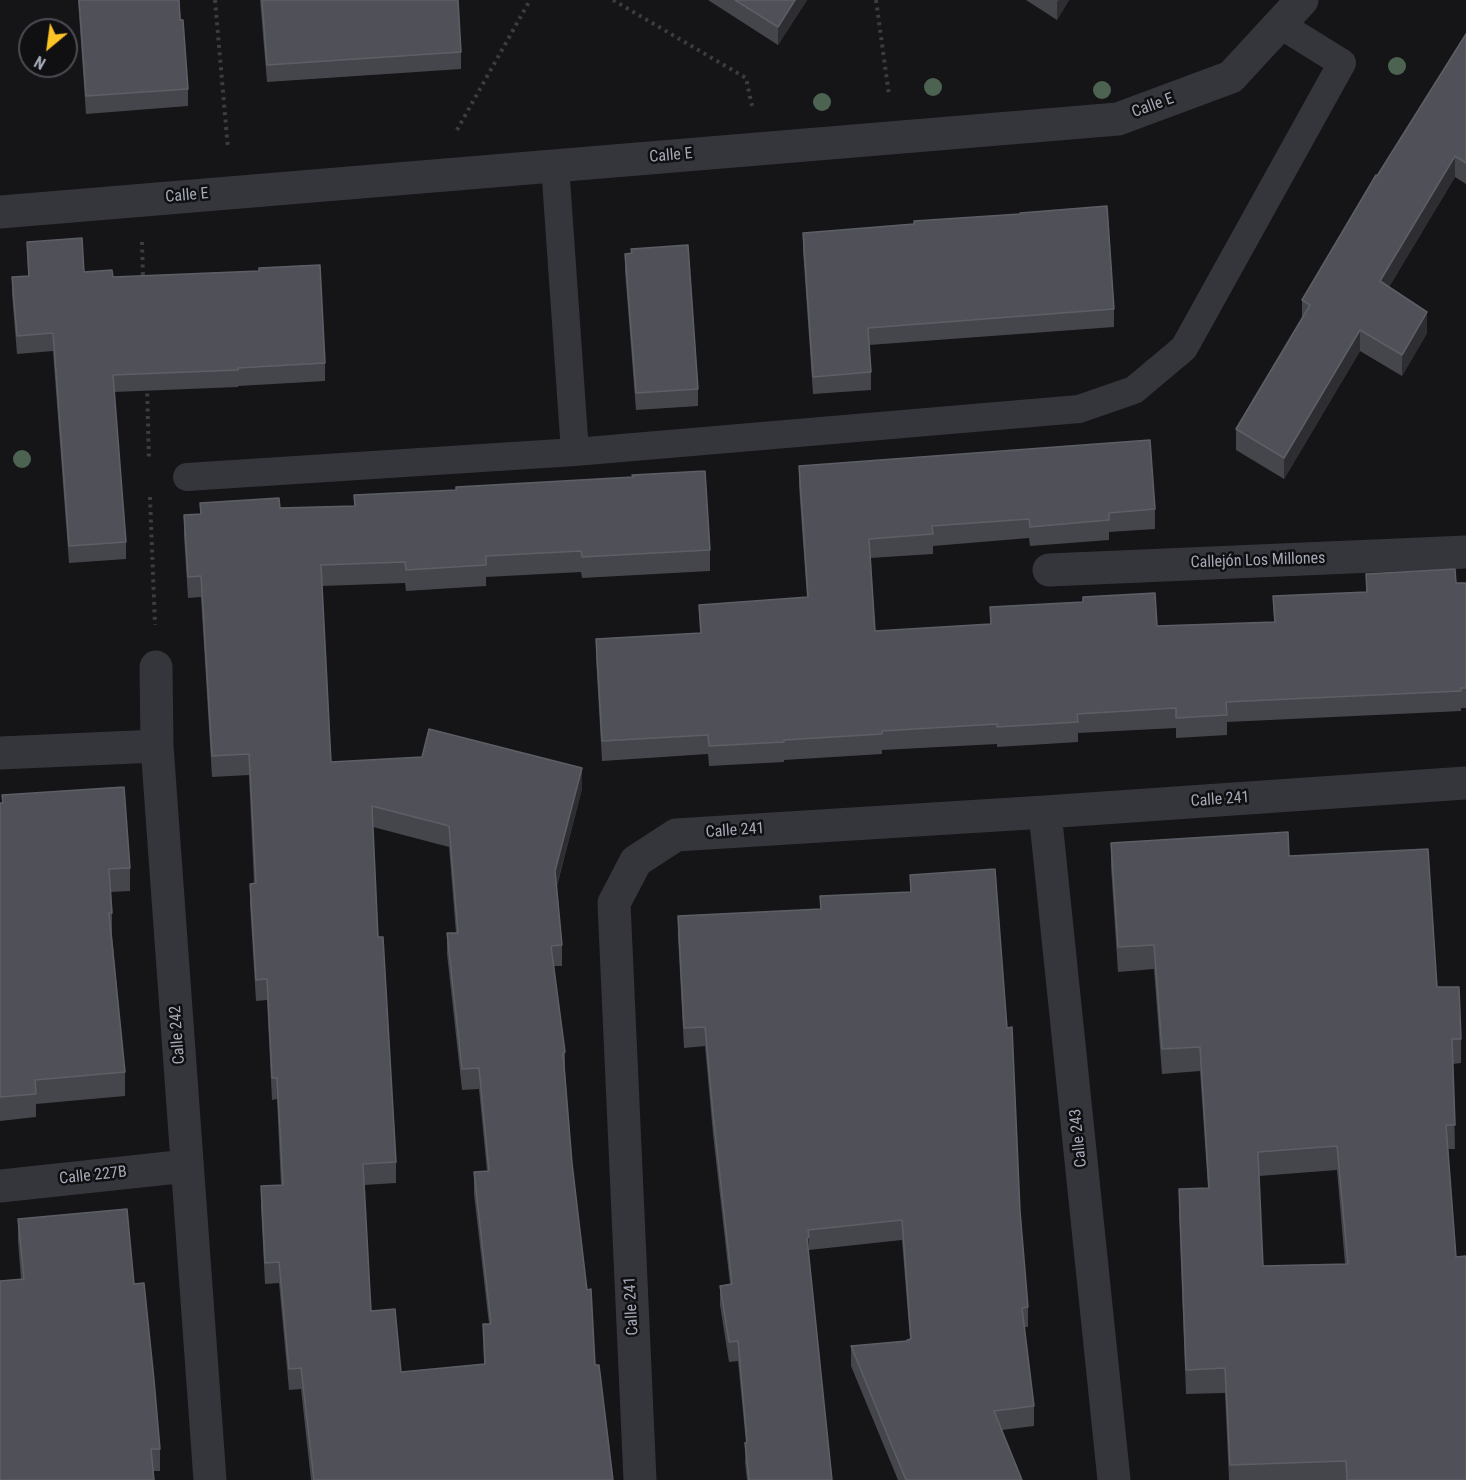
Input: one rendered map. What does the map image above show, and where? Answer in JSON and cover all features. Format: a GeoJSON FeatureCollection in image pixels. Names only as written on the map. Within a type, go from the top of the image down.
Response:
{"type":"FeatureCollection","features":[{"type":"Feature","properties":{"kind":"street","name":"Calle E"},"geometry":{"type":"LineString","coordinates":[[4,206],[141,200],[1118,118],[1231,77],[1302,0]]}},
{"type":"Feature","properties":{"kind":"street","name":"Callejón Los Millones"},"geometry":{"type":"LineString","coordinates":[[1049,570],[1466,552]]}},
{"type":"Feature","properties":{"kind":"street","name":"Calle 242"},"geometry":{"type":"LineString","coordinates":[[156,667],[157,746],[210,1480]]}},
{"type":"Feature","properties":{"kind":"street"},"geometry":{"type":"LineString","coordinates":[[0,753],[157,746]]}},
{"type":"Feature","properties":{"kind":"street","name":"Calle 241"},"geometry":{"type":"LineString","coordinates":[[640,1480],[614,903],[636,861],[676,835],[1466,783]]}},
{"type":"Feature","properties":{"kind":"street","name":"Calle 243"},"geometry":{"type":"LineString","coordinates":[[1045,812],[1113,1472]]}},
{"type":"Feature","properties":{"kind":"street","name":"Calle 227B"},"geometry":{"type":"LineString","coordinates":[[0,1186],[187,1166]]}},
{"type":"Feature","properties":{"kind":"lane"},"geometry":{"type":"LineString","coordinates":[[187,477],[575,452],[1079,409],[1134,390],[1184,348],[1342,63],[1279,24]]}},
{"type":"Feature","properties":{"kind":"lane"},"geometry":{"type":"LineString","coordinates":[[555,165],[575,452]]}},
{"type":"Feature","properties":{"kind":"path"},"geometry":{"type":"LineString","coordinates":[[215,0],[231,192]]}},
{"type":"Feature","properties":{"kind":"path"},"geometry":{"type":"LineString","coordinates":[[454,173],[453,137],[530,0]]}},
{"type":"Feature","properties":{"kind":"path"},"geometry":{"type":"LineString","coordinates":[[876,0],[895,137]]}},
{"type":"Feature","properties":{"kind":"path"},"geometry":{"type":"LineString","coordinates":[[617,1],[746,78],[762,148]]}},
{"type":"Feature","properties":{"kind":"path"},"geometry":{"type":"LineString","coordinates":[[141,200],[144,282]]}},
{"type":"Feature","properties":{"kind":"path"},"geometry":{"type":"LineString","coordinates":[[147,375],[150,469]]}},
{"type":"Feature","properties":{"kind":"path"},"geometry":{"type":"LineString","coordinates":[[150,492],[156,667]]}},
{"type":"Feature","properties":{"kind":"building"},"geometry":{"type":"Polygon","coordinates":[[[79,0],[179,0],[180,20],[183,20],[188,89],[86,96],[79,0]]]}},
{"type":"Feature","properties":{"kind":"building"},"geometry":{"type":"Polygon","coordinates":[[[262,0],[458,0],[461,52],[267,65],[262,0]]]}},
{"type":"Feature","properties":{"kind":"building"},"geometry":{"type":"Polygon","coordinates":[[[735,0],[795,0],[778,27],[735,0]]]}},
{"type":"Feature","properties":{"kind":"building"},"geometry":{"type":"Polygon","coordinates":[[[1466,34],[1466,163],[1455,156],[1380,281],[1427,312],[1402,355],[1360,330],[1284,458],[1236,429],[1310,305],[1302,300],[1376,175],[1466,34]]]}},
{"type":"Feature","properties":{"kind":"building"},"geometry":{"type":"Polygon","coordinates":[[[1107,206],[1114,309],[868,328],[871,372],[813,377],[803,233],[914,224],[914,221],[1107,206]]]}},
{"type":"Feature","properties":{"kind":"building"},"geometry":{"type":"Polygon","coordinates":[[[82,238],[84,272],[112,270],[113,277],[259,271],[259,268],[320,265],[325,363],[238,368],[238,370],[113,375],[126,542],[69,546],[53,333],[17,336],[12,277],[29,276],[27,242],[82,238]]]}},
{"type":"Feature","properties":{"kind":"building"},"geometry":{"type":"Polygon","coordinates":[[[688,245],[698,389],[636,393],[625,254],[632,253],[631,249],[688,245]]]}},
{"type":"Feature","properties":{"kind":"building"},"geometry":{"type":"Polygon","coordinates":[[[1150,440],[1155,509],[1109,513],[1109,520],[1030,527],[1029,519],[932,526],[933,534],[869,539],[875,631],[991,624],[990,607],[1083,602],[1083,597],[1155,593],[1157,626],[1275,622],[1273,596],[1367,592],[1366,574],[1455,569],[1456,583],[1466,583],[1466,688],[1461,688],[1461,691],[1226,702],[1227,715],[1176,718],[1176,708],[1077,714],[1078,722],[882,731],[882,734],[709,746],[708,735],[602,741],[596,639],[701,633],[699,605],[808,597],[799,466],[1150,440]]]}},
{"type":"Feature","properties":{"kind":"building"},"geometry":{"type":"Polygon","coordinates":[[[705,471],[710,550],[582,557],[581,551],[486,556],[486,565],[406,570],[405,562],[321,565],[331,762],[422,757],[429,729],[582,768],[555,871],[562,945],[551,946],[565,1052],[563,1053],[572,1163],[587,1290],[591,1289],[595,1365],[599,1365],[613,1480],[314,1480],[301,1368],[289,1369],[279,1262],[265,1263],[261,1186],[283,1185],[277,1078],[272,1078],[267,979],[256,980],[250,884],[256,883],[249,754],[212,756],[201,576],[188,577],[184,515],[201,514],[200,503],[279,498],[280,508],[355,506],[354,495],[456,490],[456,487],[633,477],[632,475],[705,471]],[[372,806],[378,937],[383,937],[396,1162],[363,1164],[371,1311],[395,1309],[401,1372],[485,1364],[483,1324],[491,1324],[474,1172],[489,1171],[479,1068],[462,1069],[447,933],[458,933],[449,826],[372,806]]]}},
{"type":"Feature","properties":{"kind":"building"},"geometry":{"type":"Polygon","coordinates":[[[124,787],[130,868],[109,869],[112,913],[109,913],[125,1072],[35,1080],[36,1094],[0,1097],[0,803],[3,803],[2,795],[124,787]]]}},
{"type":"Feature","properties":{"kind":"building"},"geometry":{"type":"Polygon","coordinates":[[[1288,832],[1289,856],[1428,849],[1437,987],[1459,987],[1461,1039],[1452,1039],[1455,1125],[1446,1125],[1456,1257],[1466,1256],[1466,1480],[1347,1480],[1346,1461],[1230,1465],[1225,1368],[1186,1370],[1179,1189],[1209,1188],[1200,1047],[1162,1049],[1154,945],[1118,947],[1111,843],[1288,832]],[[1337,1146],[1258,1152],[1263,1266],[1348,1264],[1337,1146]]]}},
{"type":"Feature","properties":{"kind":"building"},"geometry":{"type":"Polygon","coordinates":[[[995,869],[1007,1028],[1012,1027],[1020,1211],[1028,1307],[1022,1308],[1034,1406],[994,1411],[1022,1480],[906,1480],[851,1346],[911,1339],[902,1220],[808,1230],[832,1480],[749,1480],[738,1341],[729,1342],[720,1286],[732,1284],[705,1027],[684,1028],[678,916],[821,909],[820,896],[911,892],[910,875],[995,869]]]}},
{"type":"Feature","properties":{"kind":"building"},"geometry":{"type":"Polygon","coordinates":[[[127,1209],[134,1284],[144,1283],[154,1380],[160,1449],[151,1449],[154,1480],[0,1480],[0,1281],[24,1279],[18,1219],[127,1209]]]}}]}
